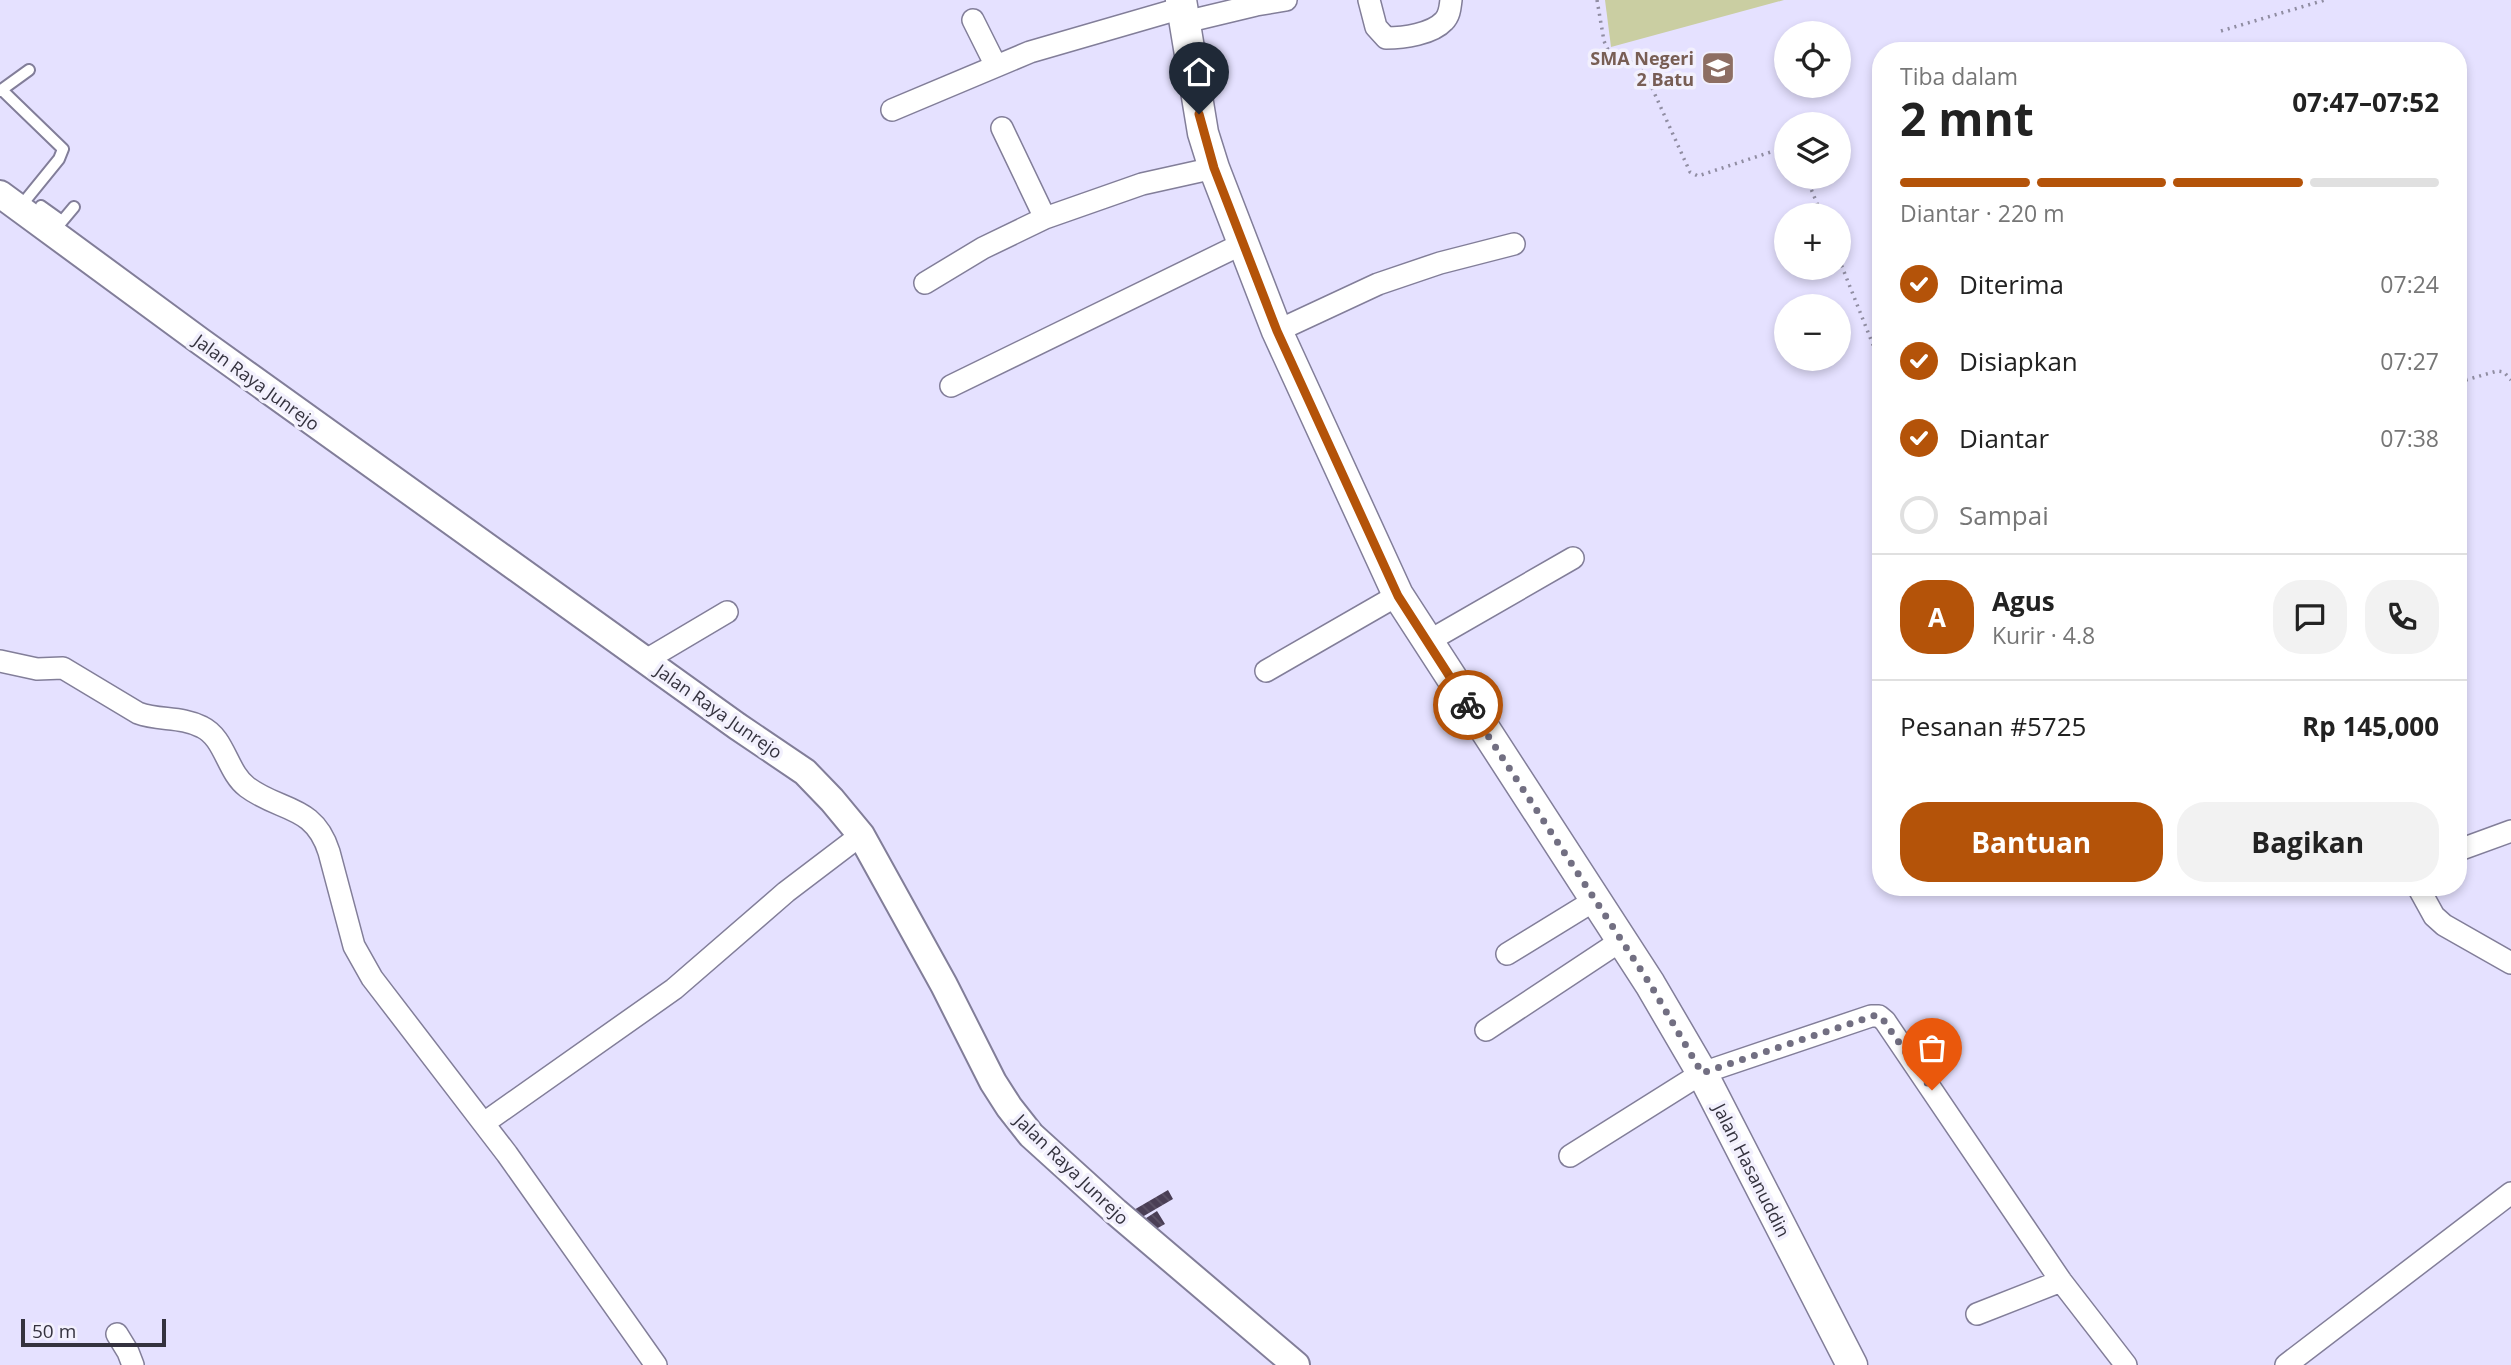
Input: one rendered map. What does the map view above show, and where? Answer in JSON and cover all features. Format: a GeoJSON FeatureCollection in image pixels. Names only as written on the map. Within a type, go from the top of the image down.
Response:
{"type":"FeatureCollection","features":[{"type":"Feature","properties":{"kind":"main road","name":"Jalan Hasanuddin"},"geometry":{"type":"LineString","coordinates":[[1183,10],[1203,133],[1214,168],[1277,331],[1398,596],[1622,940],[1702,1073],[1852,1365]]}},
{"type":"Feature","properties":{"kind":"street"},"geometry":{"type":"LineString","coordinates":[[892,110],[1030,52],[1183,10],[1286,0]]}},
{"type":"Feature","properties":{"kind":"street"},"geometry":{"type":"LineString","coordinates":[[1369,0],[1376,27],[1386,38],[1401,38],[1443,23],[1449,15],[1451,0]]}},
{"type":"Feature","properties":{"kind":"street"},"geometry":{"type":"LineString","coordinates":[[974,20],[996,66]]}},
{"type":"Feature","properties":{"kind":"street"},"geometry":{"type":"LineString","coordinates":[[1002,128],[1045,218]]}},
{"type":"Feature","properties":{"kind":"street"},"geometry":{"type":"LineString","coordinates":[[925,282],[1045,218],[1142,184],[1214,168]]}},
{"type":"Feature","properties":{"kind":"street","name":"Jalan Raya Junrejo"},"geometry":{"type":"LineString","coordinates":[[20,203],[58,226],[200,341],[806,772],[861,835],[944,985],[993,1082],[1031,1135],[1116,1212],[1296,1365]]}},
{"type":"Feature","properties":{"kind":"street"},"geometry":{"type":"LineString","coordinates":[[951,386],[1244,243]]}},
{"type":"Feature","properties":{"kind":"street"},"geometry":{"type":"LineString","coordinates":[[1277,331],[1378,284],[1440,263],[1514,244]]}},
{"type":"Feature","properties":{"kind":"street"},"geometry":{"type":"LineString","coordinates":[[1427,642],[1573,558]]}},
{"type":"Feature","properties":{"kind":"street"},"geometry":{"type":"LineString","coordinates":[[1266,671],[1398,596]]}},
{"type":"Feature","properties":{"kind":"street"},"geometry":{"type":"LineString","coordinates":[[646,660],[727,612]]}},
{"type":"Feature","properties":{"kind":"street"},"geometry":{"type":"LineString","coordinates":[[0,661],[37,669],[63,668],[138,713],[148,717],[185,721],[204,728],[247,787],[303,814],[318,827],[327,844],[354,946],[376,984],[484,1123],[656,1365]]}},
{"type":"Feature","properties":{"kind":"street"},"geometry":{"type":"LineString","coordinates":[[484,1123],[674,989],[786,892],[861,835]]}},
{"type":"Feature","properties":{"kind":"street"},"geometry":{"type":"LineString","coordinates":[[2467,848],[2508,838]]}},
{"type":"Feature","properties":{"kind":"street"},"geometry":{"type":"LineString","coordinates":[[2423,896],[2434,916],[2444,925],[2511,963]]}},
{"type":"Feature","properties":{"kind":"street"},"geometry":{"type":"LineString","coordinates":[[1507,954],[1595,900]]}},
{"type":"Feature","properties":{"kind":"street"},"geometry":{"type":"LineString","coordinates":[[1486,1030],[1622,940]]}},
{"type":"Feature","properties":{"kind":"street"},"geometry":{"type":"LineString","coordinates":[[1570,1156],[1702,1073],[1871,1016],[1882,1018],[1997,1183],[2061,1281],[2126,1365]]}},
{"type":"Feature","properties":{"kind":"street"},"geometry":{"type":"LineString","coordinates":[[2286,1365],[2511,1193]]}},
{"type":"Feature","properties":{"kind":"street"},"geometry":{"type":"LineString","coordinates":[[1977,1314],[2061,1281]]}},
{"type":"Feature","properties":{"kind":"street"},"geometry":{"type":"LineString","coordinates":[[117,1334],[133,1365]]}},
{"type":"Feature","properties":{"kind":"lane"},"geometry":{"type":"LineString","coordinates":[[20,203],[60,159],[62,149],[1,90],[29,70]]}},
{"type":"Feature","properties":{"kind":"lane"},"geometry":{"type":"LineString","coordinates":[[58,226],[74,207]]}},
{"type":"Feature","properties":{"kind":"path"},"geometry":{"type":"LineString","coordinates":[[1597,0],[1604,41],[1609,52],[1630,59],[1640,68],[1689,172],[1698,176],[1774,151]]}},
{"type":"Feature","properties":{"kind":"path"},"geometry":{"type":"LineString","coordinates":[[2221,31],[2325,0]]}},
{"type":"Feature","properties":{"kind":"path"},"geometry":{"type":"LineString","coordinates":[[1847,280],[1872,342]]}},
{"type":"Feature","properties":{"kind":"path"},"geometry":{"type":"LineString","coordinates":[[2467,380],[2497,371],[2504,372],[2511,380]]}},
{"type":"Feature","properties":{"kind":"green space"},"geometry":{"type":"Polygon","coordinates":[[[1605,0],[1784,0],[1611,47],[1605,0]]]}},
{"type":"Feature","properties":{"kind":"building"},"geometry":{"type":"Polygon","coordinates":[[[1168,1190],[1173,1199],[1137,1220],[1132,1211],[1168,1190]]]}},
{"type":"Feature","properties":{"kind":"building"},"geometry":{"type":"Polygon","coordinates":[[[1157,1211],[1165,1224],[1147,1234],[1140,1222],[1157,1211]]]}},
{"type":"Feature","properties":{"kind":"way so far"},"geometry":{"type":"LineString","coordinates":[[1468,705],[1650,984],[1702,1073],[1876,1015],[1882,1018],[1932,1090]]}},
{"type":"Feature","properties":{"kind":"place","name":"SMA Negeri 2 Batu"},"geometry":{"type":"Point","coordinates":[1718,68]}},
{"type":"Feature","properties":{"kind":"route"},"geometry":{"type":"LineString","coordinates":[[1199,114],[1214,168],[1277,331],[1398,596],[1468,705]]}}]}
